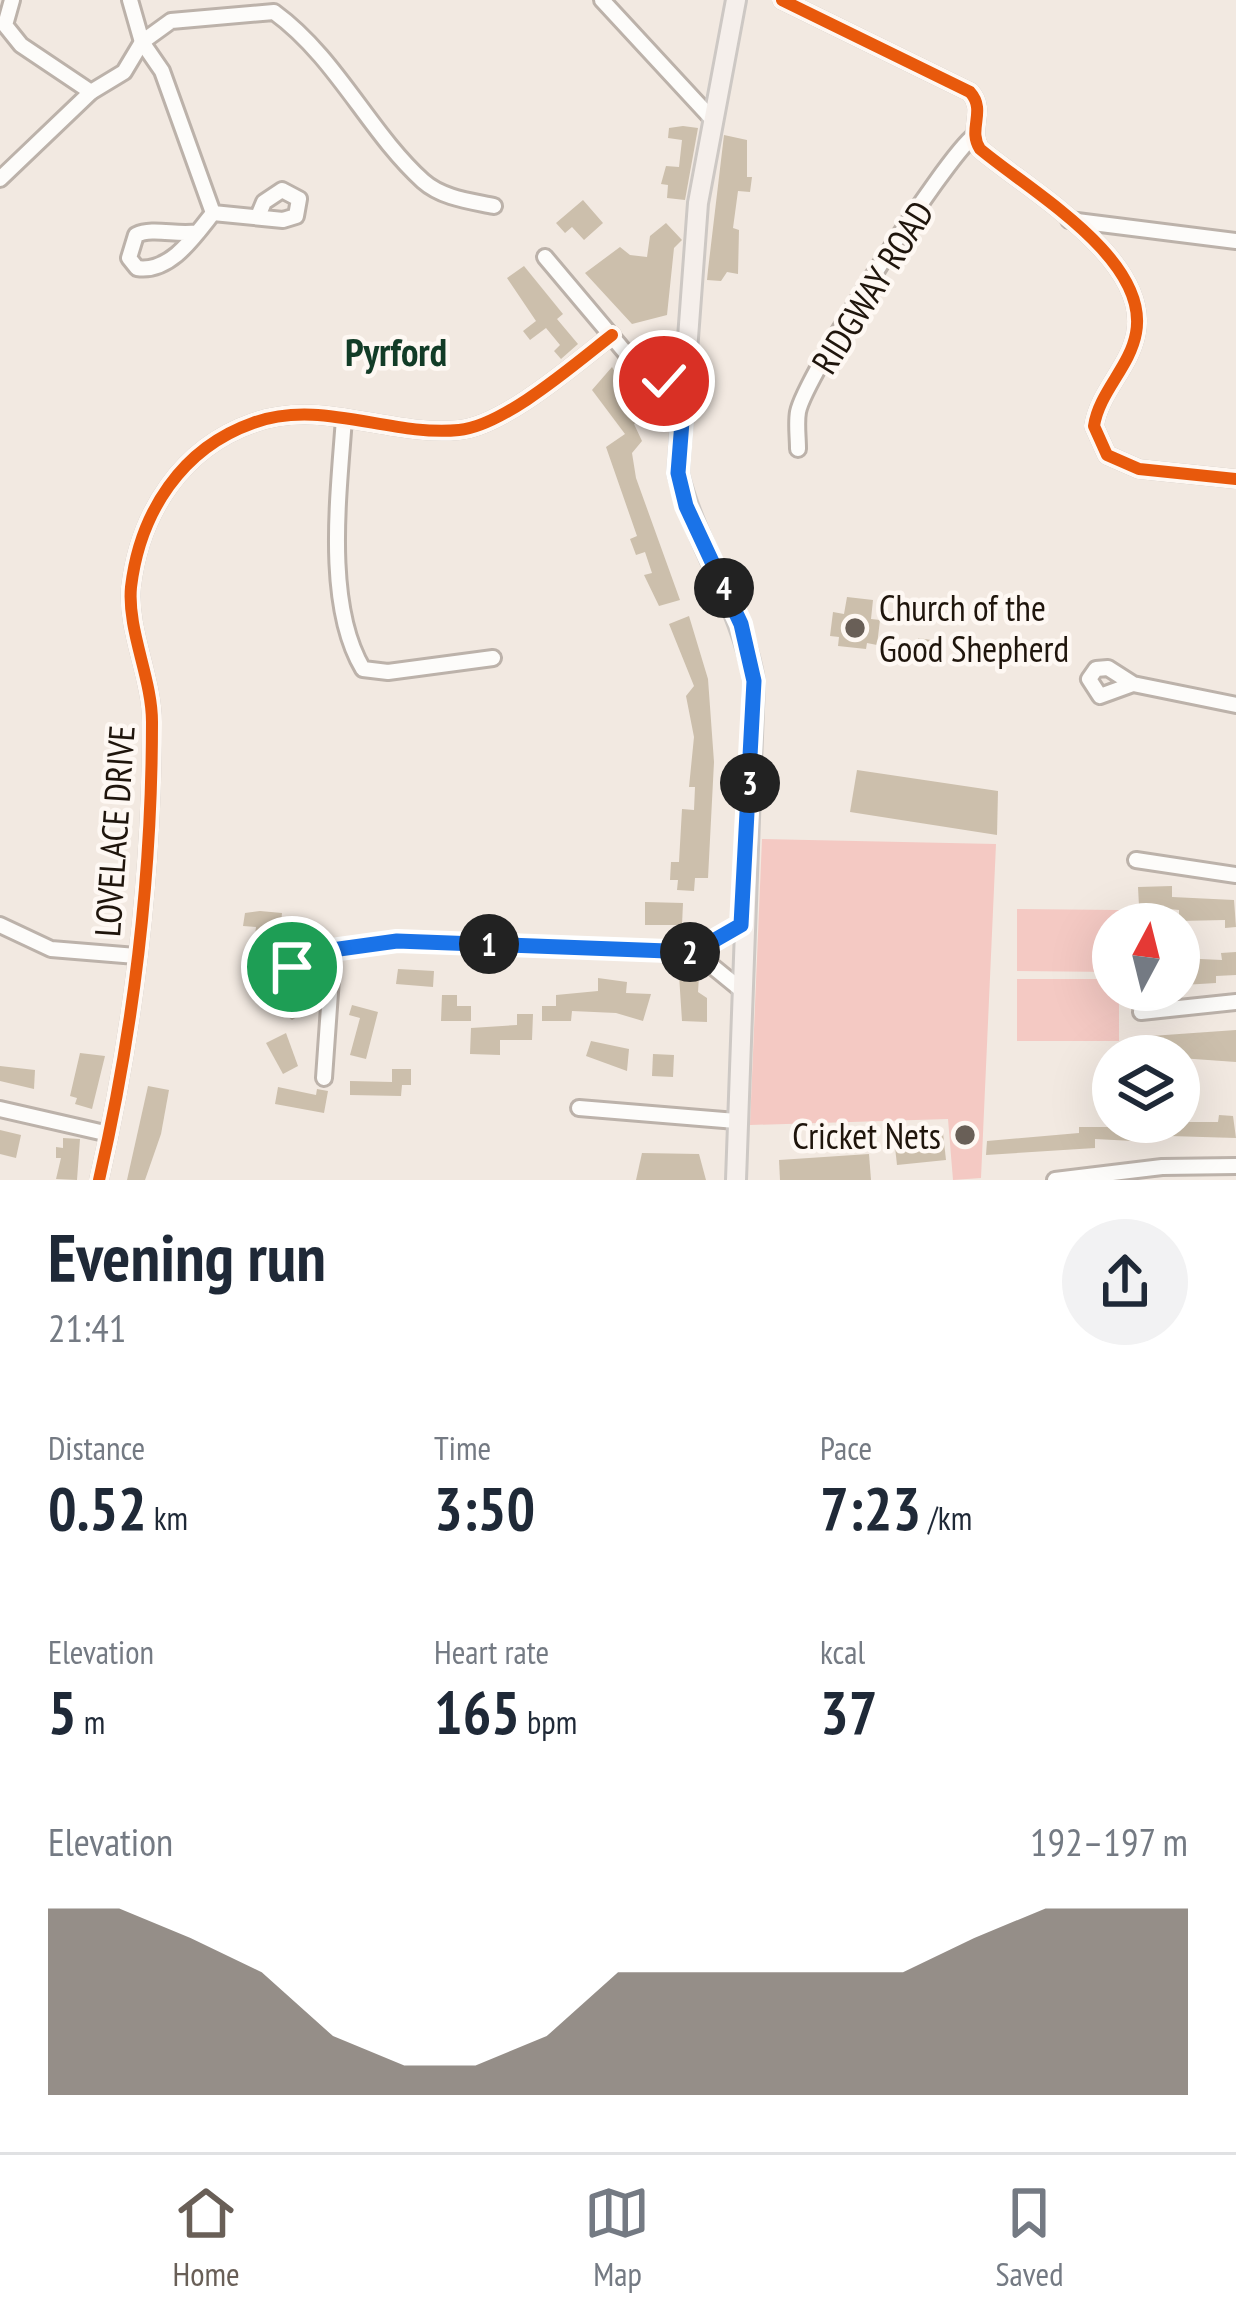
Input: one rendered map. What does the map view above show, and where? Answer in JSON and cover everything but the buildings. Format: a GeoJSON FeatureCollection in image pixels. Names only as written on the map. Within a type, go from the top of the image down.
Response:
{"type":"FeatureCollection","features":[{"type":"Feature","properties":{"kind":"main road"},"geometry":{"type":"LineString","coordinates":[[736,0],[698,203],[678,473],[686,506],[741,624],[754,681],[741,925],[736,1180]]}},
{"type":"Feature","properties":{"kind":"street"},"geometry":{"type":"LineString","coordinates":[[12,0],[5,25],[21,45],[91,92]]}},
{"type":"Feature","properties":{"kind":"street"},"geometry":{"type":"LineString","coordinates":[[130,0],[142,42],[162,71],[212,213]]}},
{"type":"Feature","properties":{"kind":"street"},"geometry":{"type":"LineString","coordinates":[[602,0],[713,120]]}},
{"type":"Feature","properties":{"kind":"street"},"geometry":{"type":"LineString","coordinates":[[782,0],[964,87],[980,109],[974,136],[984,152],[1069,220],[1126,276],[1137,298],[1132,348],[1095,416],[1098,446],[1117,462],[1139,469],[1236,478]]}},
{"type":"Feature","properties":{"kind":"street"},"geometry":{"type":"LineString","coordinates":[[2,173],[91,92],[124,72],[142,42],[171,21],[274,12],[338,74],[424,182],[446,195],[494,206]]}},
{"type":"Feature","properties":{"kind":"street","name":"RIDGWAY ROAD"},"geometry":{"type":"LineString","coordinates":[[798,449],[798,409],[912,216],[974,136]]}},
{"type":"Feature","properties":{"kind":"street"},"geometry":{"type":"LineString","coordinates":[[212,213],[259,214]]}},
{"type":"Feature","properties":{"kind":"street"},"geometry":{"type":"LineString","coordinates":[[198,232],[173,237],[147,230],[136,235],[129,258],[137,268],[152,270],[198,232],[212,213]]}},
{"type":"Feature","properties":{"kind":"street"},"geometry":{"type":"LineString","coordinates":[[1069,220],[1236,241]]}},
{"type":"Feature","properties":{"kind":"street"},"geometry":{"type":"LineString","coordinates":[[545,257],[641,371],[685,383]]}},
{"type":"Feature","properties":{"kind":"street","name":"LOVELACE DRIVE"},"geometry":{"type":"LineString","coordinates":[[99,1180],[136,956],[152,713],[131,589],[160,495],[199,447],[257,421],[323,413],[463,430],[536,395],[611,334]]}},
{"type":"Feature","properties":{"kind":"street"},"geometry":{"type":"LineString","coordinates":[[344,418],[337,529],[347,644],[362,669],[388,672],[493,658]]}},
{"type":"Feature","properties":{"kind":"street"},"geometry":{"type":"LineString","coordinates":[[1133,684],[1236,705]]}},
{"type":"Feature","properties":{"kind":"street"},"geometry":{"type":"LineString","coordinates":[[1146,857],[1236,875]]}},
{"type":"Feature","properties":{"kind":"street"},"geometry":{"type":"LineString","coordinates":[[0,925],[51,949],[136,956]]}},
{"type":"Feature","properties":{"kind":"street"},"geometry":{"type":"LineString","coordinates":[[292,967],[332,950],[397,941],[694,952],[741,925]]}},
{"type":"Feature","properties":{"kind":"street"},"geometry":{"type":"LineString","coordinates":[[324,1078],[332,950]]}},
{"type":"Feature","properties":{"kind":"street"},"geometry":{"type":"LineString","coordinates":[[694,952],[739,988]]}},
{"type":"Feature","properties":{"kind":"street"},"geometry":{"type":"LineString","coordinates":[[1141,1012],[1157,1004],[1236,1003]]}},
{"type":"Feature","properties":{"kind":"street"},"geometry":{"type":"LineString","coordinates":[[579,1108],[736,1121]]}},
{"type":"Feature","properties":{"kind":"street"},"geometry":{"type":"LineString","coordinates":[[0,1109],[110,1134]]}},
{"type":"Feature","properties":{"kind":"street"},"geometry":{"type":"LineString","coordinates":[[1055,1180],[1236,1166]]}},
{"type":"Feature","properties":{"kind":"shaded area"},"geometry":{"type":"Polygon","coordinates":[[[762,839],[996,844],[981,1178],[953,1180],[948,1119],[750,1125],[762,839]]]}},
{"type":"Feature","properties":{"kind":"shaded area"},"geometry":{"type":"Polygon","coordinates":[[[1017,909],[1092,910],[1092,972],[1017,971],[1017,909]]]}},
{"type":"Feature","properties":{"kind":"shaded area"},"geometry":{"type":"Polygon","coordinates":[[[1017,979],[1092,979],[1092,1011],[1119,1011],[1119,1035],[1092,1035],[1092,1041],[1017,1041],[1017,979]]]}},
{"type":"Feature","properties":{"kind":"cycle path"},"geometry":{"type":"LineString","coordinates":[[782,0],[970,92],[977,106],[975,134],[980,149],[1082,229],[1125,279],[1135,306],[1136,333],[1094,426],[1107,455],[1139,469],[1236,479]]}},
{"type":"Feature","properties":{"kind":"cycle path"},"geometry":{"type":"LineString","coordinates":[[99,1180],[122,1067],[144,895],[152,722],[131,587],[155,509],[169,486],[205,449],[253,423],[304,415],[433,431],[477,426],[539,392],[612,335]]}},
{"type":"Feature","properties":{"kind":"place","name":"Church of the Good Shepherd"},"geometry":{"type":"Point","coordinates":[855,628]}},
{"type":"Feature","properties":{"kind":"place","name":"Cricket Nets"},"geometry":{"type":"Point","coordinates":[965,1135]}},
{"type":"Feature","properties":{"kind":"district","name":"Pyrford"},"geometry":{"type":"Point","coordinates":[396,351]}},
{"type":"Feature","properties":{"kind":"route"},"geometry":{"type":"LineString","coordinates":[[292,967],[332,950],[397,941],[694,952],[741,925],[754,681],[748,641],[686,506],[678,473],[685,383],[664,381]]}}]}
